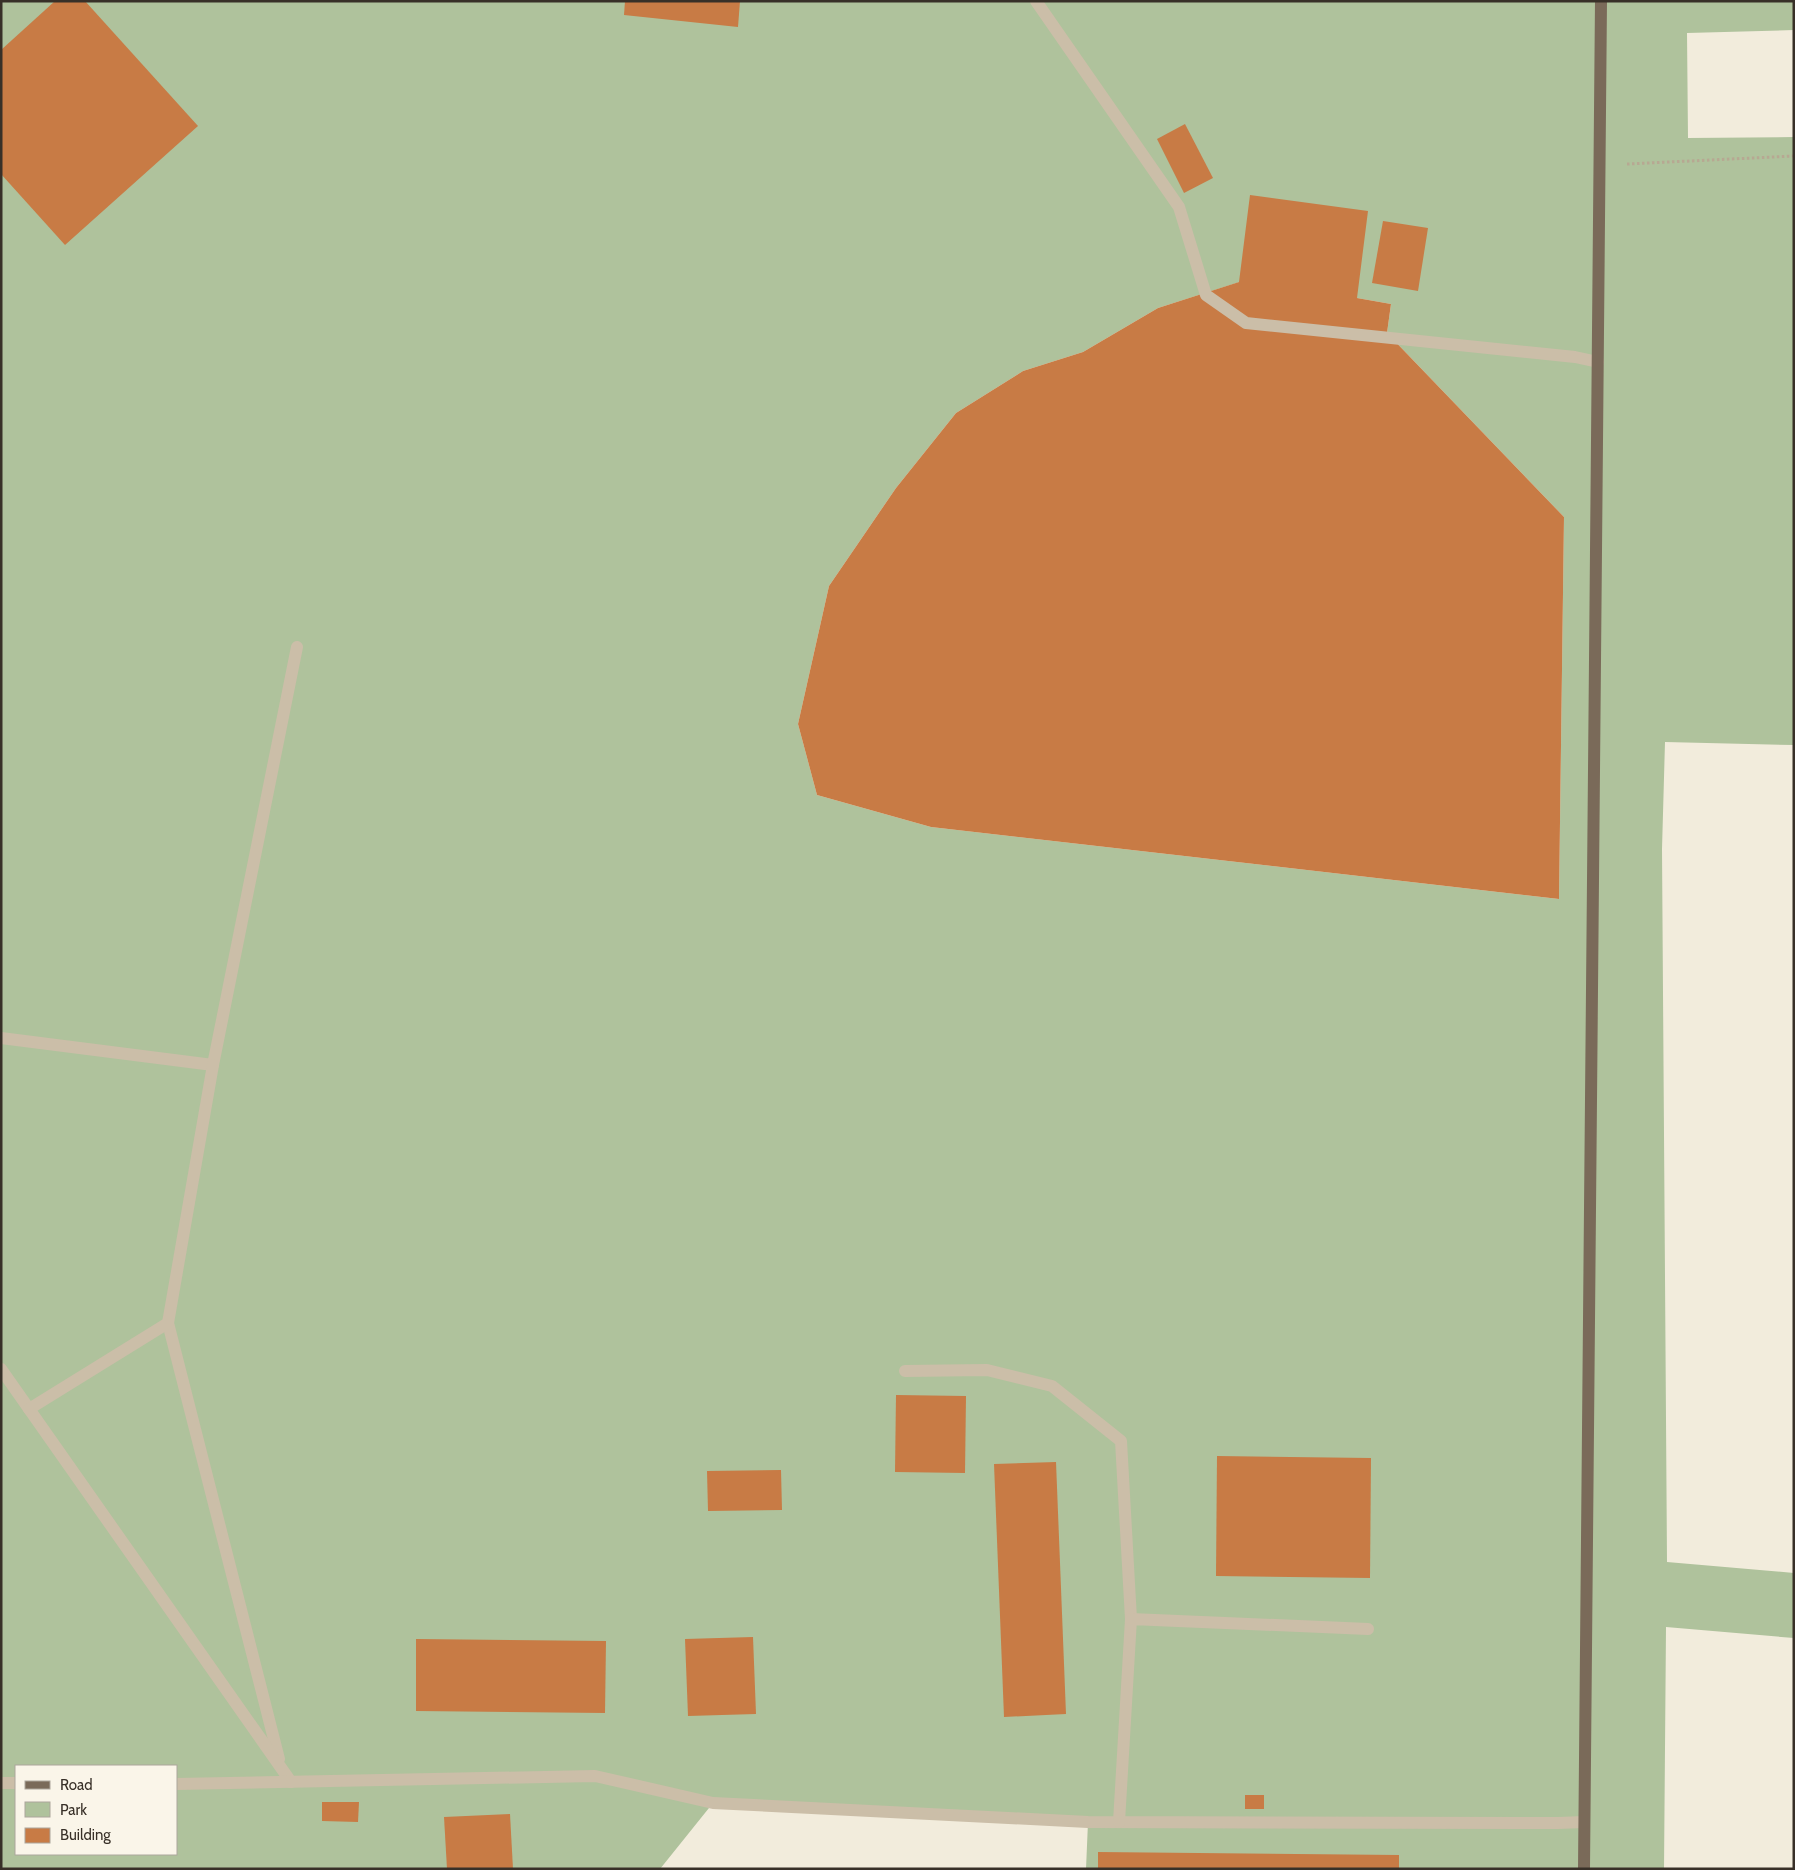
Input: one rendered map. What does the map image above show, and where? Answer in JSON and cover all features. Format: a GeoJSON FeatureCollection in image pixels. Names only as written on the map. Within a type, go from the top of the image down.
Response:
{"type":"FeatureCollection","features":[{"type":"Feature","properties":{"kind":"main road"},"geometry":{"type":"LineString","coordinates":[[1584,1869],[1601,1]]}},
{"type":"Feature","properties":{"kind":"lane"},"geometry":{"type":"LineString","coordinates":[[1036,1],[1179,208],[1206,295],[1246,323],[1575,357],[1598,362]]}},
{"type":"Feature","properties":{"kind":"lane"},"geometry":{"type":"LineString","coordinates":[[281,1768],[168,1323],[213,1065],[297,647]]}},
{"type":"Feature","properties":{"kind":"lane"},"geometry":{"type":"LineString","coordinates":[[1,1038],[213,1065]]}},
{"type":"Feature","properties":{"kind":"lane"},"geometry":{"type":"LineString","coordinates":[[29,1409],[168,1323]]}},
{"type":"Feature","properties":{"kind":"lane"},"geometry":{"type":"LineString","coordinates":[[1,1369],[291,1782]]}},
{"type":"Feature","properties":{"kind":"lane"},"geometry":{"type":"LineString","coordinates":[[905,1371],[987,1370],[1052,1386],[1120,1440],[1131,1619],[1119,1822]]}},
{"type":"Feature","properties":{"kind":"lane"},"geometry":{"type":"LineString","coordinates":[[1131,1619],[1368,1629]]}},
{"type":"Feature","properties":{"kind":"lane"},"geometry":{"type":"LineString","coordinates":[[178,1784],[595,1776],[713,1803],[1119,1822],[1584,1822]]}},
{"type":"Feature","properties":{"kind":"lane"},"geometry":{"type":"LineString","coordinates":[[1,1783],[15,1783]]}},
{"type":"Feature","properties":{"kind":"path"},"geometry":{"type":"LineString","coordinates":[[1599,166],[1794,156]]}},
{"type":"Feature","properties":{"kind":"green space"},"geometry":{"type":"Polygon","coordinates":[[[1,1],[1794,1],[1794,30],[1687,33],[1688,138],[1794,137],[1794,745],[1665,742],[1662,849],[1667,1562],[1794,1573],[1794,1638],[1666,1627],[1664,1869],[1086,1869],[1088,1822],[713,1803],[660,1869],[1,1869],[1,1]],[[1249,279],[1158,308],[1083,352],[1023,371],[956,413],[896,488],[829,586],[798,724],[817,795],[931,827],[1559,899],[1564,517],[1387,333],[1391,304],[1249,279]]]}},
{"type":"Feature","properties":{"kind":"building"},"geometry":{"type":"Polygon","coordinates":[[[55,1],[85,1],[198,126],[65,245],[1,174],[1,50],[55,1]]]}},
{"type":"Feature","properties":{"kind":"building"},"geometry":{"type":"Polygon","coordinates":[[[625,1],[740,1],[738,27],[624,15],[625,1]]]}},
{"type":"Feature","properties":{"kind":"building"},"geometry":{"type":"Polygon","coordinates":[[[1185,124],[1213,178],[1184,193],[1157,139],[1185,124]]]}},
{"type":"Feature","properties":{"kind":"building"},"geometry":{"type":"Polygon","coordinates":[[[1250,195],[1368,211],[1357,298],[1391,304],[1387,333],[1564,517],[1559,899],[931,827],[817,795],[798,724],[829,586],[896,488],[956,413],[1023,371],[1083,352],[1158,308],[1239,282],[1250,195]]]}},
{"type":"Feature","properties":{"kind":"building"},"geometry":{"type":"Polygon","coordinates":[[[1383,221],[1428,228],[1418,291],[1372,283],[1383,221]]]}},
{"type":"Feature","properties":{"kind":"building"},"geometry":{"type":"Polygon","coordinates":[[[896,1395],[966,1396],[965,1473],[895,1472],[896,1395]]]}},
{"type":"Feature","properties":{"kind":"building"},"geometry":{"type":"Polygon","coordinates":[[[1217,1456],[1371,1458],[1370,1578],[1216,1576],[1217,1456]]]}},
{"type":"Feature","properties":{"kind":"building"},"geometry":{"type":"Polygon","coordinates":[[[1056,1462],[1066,1714],[1004,1717],[994,1464],[1056,1462]]]}},
{"type":"Feature","properties":{"kind":"building"},"geometry":{"type":"Polygon","coordinates":[[[781,1470],[782,1510],[708,1511],[707,1471],[781,1470]]]}},
{"type":"Feature","properties":{"kind":"building"},"geometry":{"type":"Polygon","coordinates":[[[753,1637],[756,1714],[688,1716],[685,1639],[753,1637]]]}},
{"type":"Feature","properties":{"kind":"building"},"geometry":{"type":"Polygon","coordinates":[[[416,1639],[606,1641],[605,1713],[416,1711],[416,1639]]]}},
{"type":"Feature","properties":{"kind":"building"},"geometry":{"type":"Polygon","coordinates":[[[1245,1795],[1264,1795],[1264,1809],[1245,1809],[1245,1795]]]}},
{"type":"Feature","properties":{"kind":"building"},"geometry":{"type":"Polygon","coordinates":[[[322,1802],[359,1802],[358,1822],[322,1821],[322,1802]]]}},
{"type":"Feature","properties":{"kind":"building"},"geometry":{"type":"Polygon","coordinates":[[[510,1814],[513,1869],[447,1869],[444,1817],[510,1814]]]}},
{"type":"Feature","properties":{"kind":"building"},"geometry":{"type":"Polygon","coordinates":[[[1098,1852],[1399,1855],[1399,1869],[1098,1869],[1098,1852]]]}}]}
